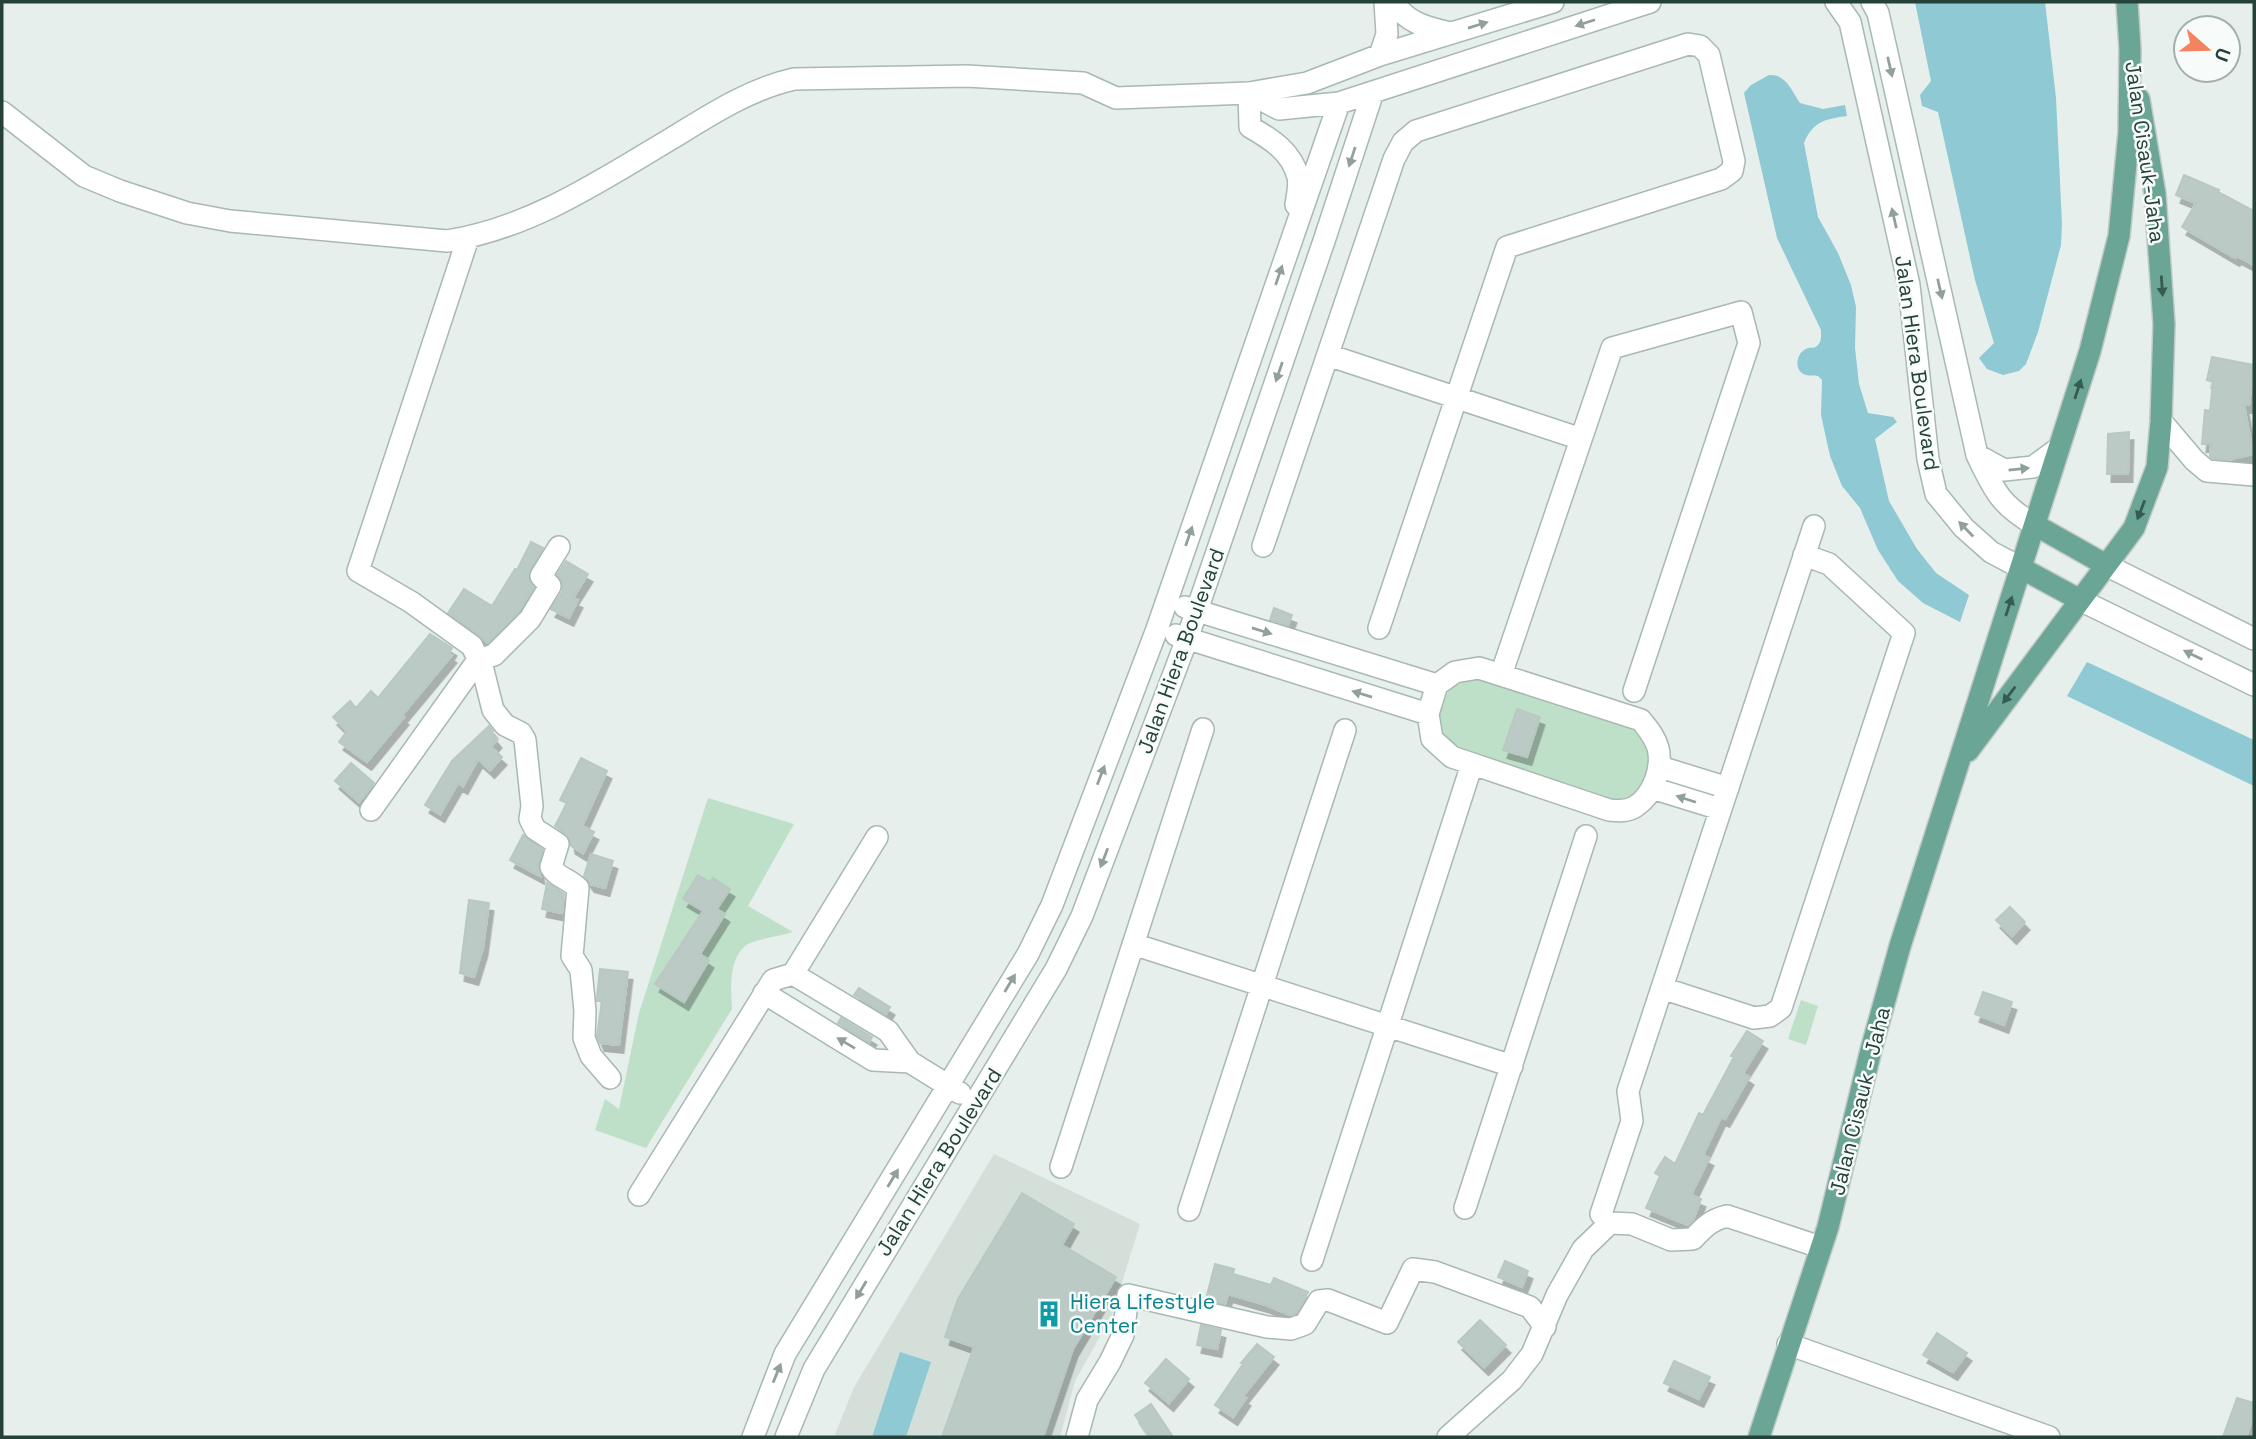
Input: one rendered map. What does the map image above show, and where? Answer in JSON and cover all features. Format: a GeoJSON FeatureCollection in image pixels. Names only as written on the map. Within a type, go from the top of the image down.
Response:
{"type":"FeatureCollection","features":[{"type":"Feature","properties":{"kind":"main road"},"geometry":{"type":"LineString","coordinates":[[2127,2],[2130,48]]}},
{"type":"Feature","properties":{"kind":"main road","name":"Jalan Cisauk-Jaha"},"geometry":{"type":"LineString","coordinates":[[1958,764],[2090,351],[2119,236],[2129,132],[2130,48]]}},
{"type":"Feature","properties":{"kind":"main road","name":"Jalan Cisauk-Jaha"},"geometry":{"type":"LineString","coordinates":[[1958,764],[2134,528],[2157,467],[2164,324],[2155,194],[2130,48]]}},
{"type":"Feature","properties":{"kind":"main road"},"geometry":{"type":"LineString","coordinates":[[2035,525],[2106,565]]}},
{"type":"Feature","properties":{"kind":"main road"},"geometry":{"type":"LineString","coordinates":[[2021,568],[2080,600]]}},
{"type":"Feature","properties":{"kind":"main road","name":"Jalan Cisauk - Jaha"},"geometry":{"type":"LineString","coordinates":[[1759,1437],[1828,1227],[1871,1050],[1900,946],[1958,764]]}},
{"type":"Feature","properties":{"kind":"street"},"geometry":{"type":"LineString","coordinates":[[1373,92],[1371,59],[1387,34],[1385,2]]}},
{"type":"Feature","properties":{"kind":"street"},"geometry":{"type":"LineString","coordinates":[[1394,2],[1399,11],[1420,26],[1450,33]]}},
{"type":"Feature","properties":{"kind":"street"},"geometry":{"type":"LineString","coordinates":[[2,112],[84,176],[187,213],[230,221],[447,241],[478,236],[536,215],[588,189],[724,106],[767,85],[794,79],[967,76],[1083,83],[1116,98],[1249,93],[1307,83],[1371,59],[1553,2]]}},
{"type":"Feature","properties":{"kind":"street"},"geometry":{"type":"LineString","coordinates":[[1249,93],[1279,109],[1339,103],[1650,2]]}},
{"type":"Feature","properties":{"kind":"street","name":"Jalan Hiera Boulevard"},"geometry":{"type":"LineString","coordinates":[[1836,2],[1850,22],[1909,285],[1928,459],[1936,494],[1964,528],[1991,552],[2021,568]]}},
{"type":"Feature","properties":{"kind":"street","name":"Jalan Hiera Boulevard"},"geometry":{"type":"LineString","coordinates":[[1872,2],[1878,13],[1977,455],[1994,491],[2012,512],[2035,525]]}},
{"type":"Feature","properties":{"kind":"street"},"geometry":{"type":"LineString","coordinates":[[1263,546],[1394,159],[1403,142],[1416,131],[1688,44],[1700,46],[1709,55],[1734,162],[1732,171],[1721,179],[1507,247],[1379,628]]}},
{"type":"Feature","properties":{"kind":"street"},"geometry":{"type":"LineString","coordinates":[[1329,75],[1339,103]]}},
{"type":"Feature","properties":{"kind":"street","name":"Jalan Hiera Boulevard"},"geometry":{"type":"LineString","coordinates":[[786,1437],[814,1369],[1056,969],[1082,916],[1187,639],[1373,92]]}},
{"type":"Feature","properties":{"kind":"street"},"geometry":{"type":"LineString","coordinates":[[1249,93],[1250,127],[1274,140],[1288,156],[1299,179],[1294,234]]}},
{"type":"Feature","properties":{"kind":"street","name":"Jalan Hiera Boulevard"},"geometry":{"type":"LineString","coordinates":[[753,1437],[785,1354],[1028,954],[1052,905],[1157,629],[1339,103]]}},
{"type":"Feature","properties":{"kind":"street"},"geometry":{"type":"LineString","coordinates":[[468,238],[358,571],[411,603],[472,646],[494,710],[505,725],[521,733],[526,740],[530,819],[535,829],[558,844],[551,867],[554,874],[578,888],[572,956],[581,970],[585,1011],[584,1038],[591,1056],[610,1078]]}},
{"type":"Feature","properties":{"kind":"street"},"geometry":{"type":"LineString","coordinates":[[1501,675],[1612,348],[1741,312],[1749,343],[1634,691]]}},
{"type":"Feature","properties":{"kind":"street"},"geometry":{"type":"LineString","coordinates":[[1328,355],[1581,439]]}},
{"type":"Feature","properties":{"kind":"street"},"geometry":{"type":"LineString","coordinates":[[2161,421],[2194,460],[2207,471],[2254,475]]}},
{"type":"Feature","properties":{"kind":"street"},"geometry":{"type":"LineString","coordinates":[[1977,455],[2004,470],[2033,467],[2059,448]]}},
{"type":"Feature","properties":{"kind":"street"},"geometry":{"type":"LineString","coordinates":[[1601,1214],[1632,1121],[1628,1091],[1814,526]]}},
{"type":"Feature","properties":{"kind":"street"},"geometry":{"type":"LineString","coordinates":[[371,810],[478,660],[494,655],[530,619],[550,586],[541,576],[559,547]]}},
{"type":"Feature","properties":{"kind":"street"},"geometry":{"type":"LineString","coordinates":[[1662,988],[1754,1018],[1770,1016],[1781,1008],[1844,818],[1904,633],[1829,564],[1804,555]]}},
{"type":"Feature","properties":{"kind":"street"},"geometry":{"type":"LineString","coordinates":[[2106,565],[2254,639]]}},
{"type":"Feature","properties":{"kind":"street"},"geometry":{"type":"LineString","coordinates":[[2080,600],[2254,685]]}},
{"type":"Feature","properties":{"kind":"street"},"geometry":{"type":"LineString","coordinates":[[1166,601],[1437,685]]}},
{"type":"Feature","properties":{"kind":"street"},"geometry":{"type":"LineString","coordinates":[[1157,629],[1428,714]]}},
{"type":"Feature","properties":{"kind":"street"},"geometry":{"type":"LineString","coordinates":[[1289,671],[1298,642]]}},
{"type":"Feature","properties":{"kind":"street"},"geometry":{"type":"LineString","coordinates":[[1479,668],[1640,720],[1653,735],[1658,748],[1660,766],[1652,788],[1636,806],[1623,811],[1609,810],[1452,757],[1432,740],[1428,714],[1437,685],[1455,672],[1479,668]]}},
{"type":"Feature","properties":{"kind":"street"},"geometry":{"type":"LineString","coordinates":[[1061,1167],[1203,729]]}},
{"type":"Feature","properties":{"kind":"street"},"geometry":{"type":"LineString","coordinates":[[1189,1210],[1345,730]]}},
{"type":"Feature","properties":{"kind":"street"},"geometry":{"type":"LineString","coordinates":[[1312,1260],[1472,764]]}},
{"type":"Feature","properties":{"kind":"street"},"geometry":{"type":"LineString","coordinates":[[1660,766],[1728,788]]}},
{"type":"Feature","properties":{"kind":"street"},"geometry":{"type":"LineString","coordinates":[[1652,788],[1720,810]]}},
{"type":"Feature","properties":{"kind":"street"},"geometry":{"type":"LineString","coordinates":[[639,1195],[764,993],[773,980],[793,974],[877,836]]}},
{"type":"Feature","properties":{"kind":"street"},"geometry":{"type":"LineString","coordinates":[[1465,1208],[1586,836]]}},
{"type":"Feature","properties":{"kind":"street"},"geometry":{"type":"LineString","coordinates":[[1133,944],[1512,1066]]}},
{"type":"Feature","properties":{"kind":"street"},"geometry":{"type":"LineString","coordinates":[[793,974],[888,1031],[910,1062],[976,1103]]}},
{"type":"Feature","properties":{"kind":"street"},"geometry":{"type":"LineString","coordinates":[[764,993],[873,1060],[910,1062]]}},
{"type":"Feature","properties":{"kind":"street"},"geometry":{"type":"LineString","coordinates":[[1448,1437],[1512,1380],[1532,1354],[1557,1295],[1583,1250],[1610,1223],[1632,1224],[1671,1240],[1693,1239],[1705,1226],[1727,1216],[1820,1247]]}},
{"type":"Feature","properties":{"kind":"street"},"geometry":{"type":"LineString","coordinates":[[1077,1437],[1087,1400],[1123,1335],[1128,1295],[1267,1327],[1292,1329],[1305,1324],[1319,1301],[1328,1300],[1387,1323],[1413,1269],[1435,1272],[1530,1307],[1545,1327]]}},
{"type":"Feature","properties":{"kind":"street"},"geometry":{"type":"LineString","coordinates":[[1788,1344],[2049,1437]]}},
{"type":"Feature","properties":{"kind":"shaded area"},"geometry":{"type":"Polygon","coordinates":[[[994,1154],[1140,1224],[1112,1315],[1075,1381],[1060,1437],[834,1437],[854,1387],[994,1154]]]}},
{"type":"Feature","properties":{"kind":"green space"},"geometry":{"type":"Polygon","coordinates":[[[1479,677],[1637,731],[1645,742],[1648,760],[1643,781],[1634,796],[1627,801],[1609,802],[1466,753],[1443,739],[1440,717],[1445,698],[1458,684],[1479,677]]]}},
{"type":"Feature","properties":{"kind":"green space"},"geometry":{"type":"Polygon","coordinates":[[[708,798],[794,824],[748,906],[793,932],[752,942],[737,957],[732,974],[732,1009],[646,1148],[595,1130],[605,1099],[619,1109],[639,1013],[708,798]]]}},
{"type":"Feature","properties":{"kind":"green space"},"geometry":{"type":"Polygon","coordinates":[[[1801,1000],[1818,1006],[1806,1045],[1788,1039],[1801,1000]]]}},
{"type":"Feature","properties":{"kind":"water"},"geometry":{"type":"Polygon","coordinates":[[[1915,2],[2045,2],[2056,98],[2061,245],[2038,332],[2026,364],[2019,371],[2003,375],[1987,369],[1979,358],[1994,343],[1975,280],[1938,112],[1922,106],[1920,95],[1931,81],[1915,2]]]}},
{"type":"Feature","properties":{"kind":"water"},"geometry":{"type":"Polygon","coordinates":[[[1769,75],[1784,80],[1800,103],[1823,109],[1845,105],[1847,116],[1821,122],[1804,143],[1818,217],[1838,253],[1851,285],[1856,307],[1855,348],[1859,384],[1868,413],[1893,417],[1897,422],[1875,439],[1889,501],[1917,549],[1936,573],[1969,595],[1960,622],[1923,603],[1898,581],[1878,550],[1860,508],[1842,486],[1830,456],[1821,415],[1822,380],[1799,370],[1797,363],[1802,351],[1820,343],[1821,330],[1777,238],[1744,93],[1751,85],[1769,75]]]}},
{"type":"Feature","properties":{"kind":"water"},"geometry":{"type":"Polygon","coordinates":[[[2087,662],[2254,740],[2254,786],[2067,696],[2087,662]]]}},
{"type":"Feature","properties":{"kind":"water"},"geometry":{"type":"Polygon","coordinates":[[[900,1352],[931,1362],[906,1437],[872,1437],[900,1352]]]}},
{"type":"Feature","properties":{"kind":"building"},"geometry":{"type":"Polygon","coordinates":[[[2184,175],[2219,190],[2218,192],[2254,211],[2254,265],[2237,256],[2235,258],[2182,227],[2196,203],[2176,195],[2184,175]]]}},
{"type":"Feature","properties":{"kind":"building"},"geometry":{"type":"Polygon","coordinates":[[[2212,357],[2254,365],[2249,405],[2244,405],[2253,454],[2228,460],[2212,458],[2211,444],[2202,444],[2205,410],[2210,411],[2213,382],[2207,380],[2212,357]]]}},
{"type":"Feature","properties":{"kind":"building"},"geometry":{"type":"Polygon","coordinates":[[[2129,432],[2128,474],[2107,474],[2108,434],[2129,432]]]}},
{"type":"Feature","properties":{"kind":"building"},"geometry":{"type":"Polygon","coordinates":[[[531,542],[543,548],[528,576],[534,588],[517,613],[488,643],[448,613],[464,589],[492,606],[515,569],[517,570],[531,542]]]}},
{"type":"Feature","properties":{"kind":"building"},"geometry":{"type":"Polygon","coordinates":[[[566,561],[588,574],[573,598],[578,600],[569,618],[551,609],[562,592],[563,584],[557,575],[566,561]]]}},
{"type":"Feature","properties":{"kind":"building"},"geometry":{"type":"Polygon","coordinates":[[[1274,608],[1292,615],[1288,625],[1270,620],[1274,608]]]}},
{"type":"Feature","properties":{"kind":"building"},"geometry":{"type":"Polygon","coordinates":[[[430,634],[452,648],[449,653],[452,655],[367,762],[339,742],[347,731],[333,717],[350,701],[356,708],[371,691],[378,698],[430,634]]]}},
{"type":"Feature","properties":{"kind":"building"},"geometry":{"type":"Polygon","coordinates":[[[1517,709],[1540,717],[1527,757],[1503,750],[1517,709]]]}},
{"type":"Feature","properties":{"kind":"building"},"geometry":{"type":"Polygon","coordinates":[[[489,726],[497,740],[491,747],[502,757],[490,770],[478,759],[463,786],[458,783],[440,814],[425,805],[452,761],[489,726]]]}},
{"type":"Feature","properties":{"kind":"building"},"geometry":{"type":"Polygon","coordinates":[[[581,758],[607,771],[582,826],[594,832],[583,853],[571,846],[566,834],[555,826],[567,803],[560,800],[581,758]]]}},
{"type":"Feature","properties":{"kind":"building"},"geometry":{"type":"Polygon","coordinates":[[[351,763],[374,783],[359,802],[335,781],[351,763]]]}},
{"type":"Feature","properties":{"kind":"building"},"geometry":{"type":"Polygon","coordinates":[[[523,835],[543,850],[538,864],[540,876],[510,860],[523,835]]]}},
{"type":"Feature","properties":{"kind":"building"},"geometry":{"type":"Polygon","coordinates":[[[591,854],[613,861],[605,888],[590,884],[584,876],[591,854]]]}},
{"type":"Feature","properties":{"kind":"building"},"geometry":{"type":"Polygon","coordinates":[[[698,875],[710,882],[713,878],[730,889],[717,909],[725,914],[700,954],[709,960],[684,1002],[655,984],[703,911],[683,899],[698,875]]]}},
{"type":"Feature","properties":{"kind":"building"},"geometry":{"type":"Polygon","coordinates":[[[547,883],[564,894],[562,913],[542,909],[547,883]]]}},
{"type":"Feature","properties":{"kind":"building"},"geometry":{"type":"Polygon","coordinates":[[[469,900],[489,903],[483,948],[474,977],[460,973],[469,900]]]}},
{"type":"Feature","properties":{"kind":"building"},"geometry":{"type":"Polygon","coordinates":[[[2010,907],[2025,922],[2012,936],[1996,920],[2010,907]]]}},
{"type":"Feature","properties":{"kind":"building"},"geometry":{"type":"Polygon","coordinates":[[[600,969],[628,972],[619,1045],[600,1043],[597,1036],[602,1001],[597,1001],[600,969]]]}},
{"type":"Feature","properties":{"kind":"building"},"geometry":{"type":"Polygon","coordinates":[[[859,988],[890,1007],[886,1014],[854,995],[859,988]]]}},
{"type":"Feature","properties":{"kind":"building"},"geometry":{"type":"Polygon","coordinates":[[[1983,992],[2012,1002],[2004,1025],[1975,1014],[1983,992]]]}},
{"type":"Feature","properties":{"kind":"building"},"geometry":{"type":"Polygon","coordinates":[[[841,1018],[872,1037],[869,1042],[838,1023],[841,1018]]]}},
{"type":"Feature","properties":{"kind":"building"},"geometry":{"type":"Polygon","coordinates":[[[1747,1031],[1763,1041],[1743,1073],[1749,1077],[1725,1119],[1721,1117],[1703,1155],[1709,1158],[1691,1195],[1701,1199],[1693,1220],[1688,1225],[1646,1208],[1660,1176],[1655,1173],[1665,1157],[1675,1164],[1699,1113],[1703,1115],[1734,1057],[1731,1056],[1747,1031]]]}},
{"type":"Feature","properties":{"kind":"building","name":"Hiera Lifestyle Center"},"geometry":{"type":"Polygon","coordinates":[[[1022,1193],[1074,1224],[1062,1245],[1116,1277],[1073,1349],[1043,1437],[942,1437],[974,1347],[945,1337],[958,1299],[1022,1193]]]}},
{"type":"Feature","properties":{"kind":"building"},"geometry":{"type":"Polygon","coordinates":[[[1505,1261],[1528,1271],[1522,1287],[1498,1277],[1505,1261]]]}},
{"type":"Feature","properties":{"kind":"building"},"geometry":{"type":"Polygon","coordinates":[[[1215,1264],[1234,1269],[1233,1274],[1271,1285],[1274,1278],[1308,1292],[1296,1313],[1290,1315],[1228,1294],[1225,1304],[1206,1299],[1215,1264]]]}},
{"type":"Feature","properties":{"kind":"building"},"geometry":{"type":"Polygon","coordinates":[[[1480,1320],[1506,1345],[1484,1367],[1458,1342],[1480,1320]]]}},
{"type":"Feature","properties":{"kind":"building"},"geometry":{"type":"Polygon","coordinates":[[[1201,1325],[1221,1330],[1217,1349],[1197,1345],[1201,1325]]]}},
{"type":"Feature","properties":{"kind":"building"},"geometry":{"type":"Polygon","coordinates":[[[1937,1333],[1967,1353],[1953,1372],[1923,1355],[1937,1333]]]}},
{"type":"Feature","properties":{"kind":"building"},"geometry":{"type":"Polygon","coordinates":[[[1257,1344],[1274,1357],[1243,1396],[1246,1398],[1233,1417],[1215,1405],[1243,1364],[1241,1363],[1257,1344]]]}},
{"type":"Feature","properties":{"kind":"building"},"geometry":{"type":"Polygon","coordinates":[[[1166,1359],[1189,1379],[1169,1403],[1145,1383],[1166,1359]]]}},
{"type":"Feature","properties":{"kind":"building"},"geometry":{"type":"Polygon","coordinates":[[[1674,1361],[1710,1377],[1699,1399],[1664,1383],[1674,1361]]]}},
{"type":"Feature","properties":{"kind":"building"},"geometry":{"type":"Polygon","coordinates":[[[2237,1398],[2254,1403],[2254,1414],[2246,1437],[2223,1437],[2237,1398]]]}},
{"type":"Feature","properties":{"kind":"building"},"geometry":{"type":"Polygon","coordinates":[[[1151,1404],[1173,1437],[1150,1437],[1135,1415],[1151,1404]]]}},
{"type":"Feature","properties":{"kind":"place","name":"Hiera Lifestyle Center"},"geometry":{"type":"Point","coordinates":[1049,1314]}}]}
